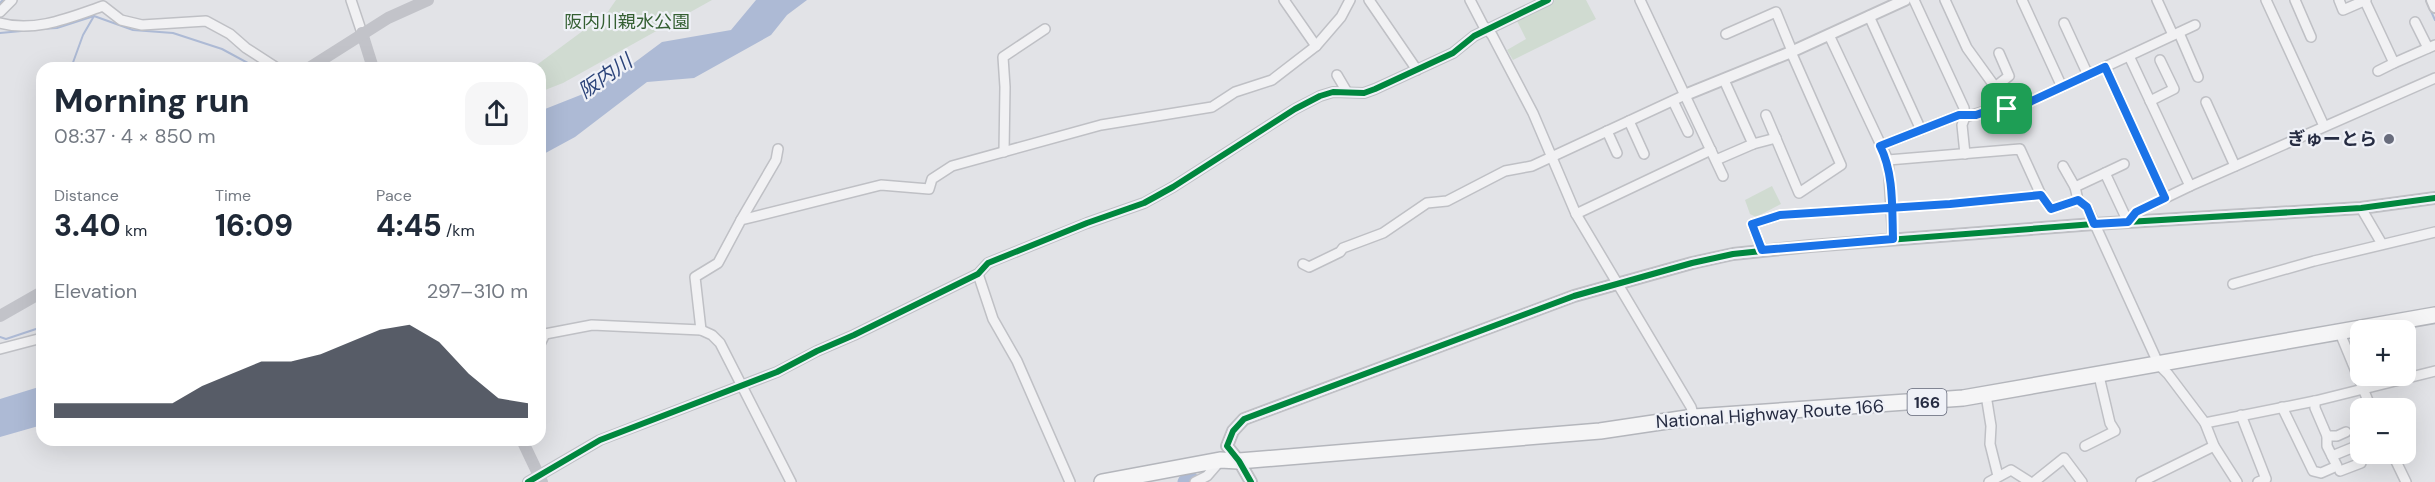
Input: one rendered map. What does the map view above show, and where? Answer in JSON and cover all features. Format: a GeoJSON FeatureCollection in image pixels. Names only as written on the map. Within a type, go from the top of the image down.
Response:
{"type":"FeatureCollection","features":[{"type":"Feature","properties":{"kind":"highway","name":"National Highway Route 166"},"geometry":{"type":"LineString","coordinates":[[1102,482],[1220,460],[1239,461],[1600,430],[1694,417],[1889,405],[1986,395],[2340,333],[2434,320]]}},
{"type":"Feature","properties":{"kind":"main road"},"geometry":{"type":"LineString","coordinates":[[318,62],[398,12],[428,0]]}},
{"type":"Feature","properties":{"kind":"main road"},"geometry":{"type":"LineString","coordinates":[[362,33],[371,62]]}},
{"type":"Feature","properties":{"kind":"main road"},"geometry":{"type":"LineString","coordinates":[[0,316],[36,295]]}},
{"type":"Feature","properties":{"kind":"main road"},"geometry":{"type":"LineString","coordinates":[[524,446],[536,480]]}},
{"type":"Feature","properties":{"kind":"street"},"geometry":{"type":"LineString","coordinates":[[0,12],[12,0]]}},
{"type":"Feature","properties":{"kind":"street"},"geometry":{"type":"LineString","coordinates":[[351,0],[362,33]]}},
{"type":"Feature","properties":{"kind":"street"},"geometry":{"type":"LineString","coordinates":[[1284,0],[1316,46]]}},
{"type":"Feature","properties":{"kind":"street"},"geometry":{"type":"LineString","coordinates":[[741,220],[881,185],[928,189],[932,179],[952,166],[1101,125],[1212,107],[1235,92],[1272,80],[1316,46],[1341,17],[1350,0]]}},
{"type":"Feature","properties":{"kind":"street"},"geometry":{"type":"LineString","coordinates":[[1369,0],[1417,70]]}},
{"type":"Feature","properties":{"kind":"street"},"geometry":{"type":"LineString","coordinates":[[1470,0],[1509,66],[1553,156],[1576,214],[1691,407],[1694,417]]}},
{"type":"Feature","properties":{"kind":"street"},"geometry":{"type":"LineString","coordinates":[[536,480],[600,440],[777,372],[978,274],[988,263],[1144,203],[1295,109],[1320,96],[1347,92],[1365,93],[1453,53],[1474,36],[1548,0]]}},
{"type":"Feature","properties":{"kind":"street"},"geometry":{"type":"LineString","coordinates":[[1640,0],[1723,176]]}},
{"type":"Feature","properties":{"kind":"street"},"geometry":{"type":"LineString","coordinates":[[1303,264],[1309,267],[1340,252],[1343,248],[1383,233],[1427,203],[1447,201],[1505,171],[1532,166],[1685,95],[1792,52],[1905,0]]}},
{"type":"Feature","properties":{"kind":"street"},"geometry":{"type":"LineString","coordinates":[[1914,0],[1964,108],[1965,117],[1962,125],[1965,154]]}},
{"type":"Feature","properties":{"kind":"street"},"geometry":{"type":"LineString","coordinates":[[1945,0],[1967,48],[2006,102],[2007,109]]}},
{"type":"Feature","properties":{"kind":"street"},"geometry":{"type":"LineString","coordinates":[[2022,0],[2062,87]]}},
{"type":"Feature","properties":{"kind":"street"},"geometry":{"type":"LineString","coordinates":[[2157,0],[2198,77]]}},
{"type":"Feature","properties":{"kind":"street"},"geometry":{"type":"LineString","coordinates":[[2266,0],[2324,126]]}},
{"type":"Feature","properties":{"kind":"street"},"geometry":{"type":"LineString","coordinates":[[2295,0],[2312,37]]}},
{"type":"Feature","properties":{"kind":"street"},"geometry":{"type":"LineString","coordinates":[[2339,0],[2343,10],[2366,0],[2394,63]]}},
{"type":"Feature","properties":{"kind":"street"},"geometry":{"type":"LineString","coordinates":[[2432,0],[2435,7]]}},
{"type":"Feature","properties":{"kind":"street"},"geometry":{"type":"LineString","coordinates":[[0,23],[12,27],[51,23],[103,6],[121,20],[142,25],[206,21],[230,34],[268,62]]}},
{"type":"Feature","properties":{"kind":"street"},"geometry":{"type":"LineString","coordinates":[[1726,34],[1776,12],[1841,165],[1799,193],[1766,115]]}},
{"type":"Feature","properties":{"kind":"street"},"geometry":{"type":"LineString","coordinates":[[1869,16],[1921,130]]}},
{"type":"Feature","properties":{"kind":"street"},"geometry":{"type":"LineString","coordinates":[[2378,71],[2432,46],[2415,22]]}},
{"type":"Feature","properties":{"kind":"street"},"geometry":{"type":"LineString","coordinates":[[2064,23],[2088,75]]}},
{"type":"Feature","properties":{"kind":"street"},"geometry":{"type":"LineString","coordinates":[[1880,146],[1959,115],[1965,117],[1996,108],[2019,107],[2195,25]]}},
{"type":"Feature","properties":{"kind":"street"},"geometry":{"type":"LineString","coordinates":[[1004,152],[1003,57],[1045,28]]}},
{"type":"Feature","properties":{"kind":"street"},"geometry":{"type":"LineString","coordinates":[[1829,35],[1888,160],[1893,239]]}},
{"type":"Feature","properties":{"kind":"street"},"geometry":{"type":"LineString","coordinates":[[1995,87],[2009,76],[1999,53]]}},
{"type":"Feature","properties":{"kind":"street"},"geometry":{"type":"LineString","coordinates":[[2129,56],[2190,186]]}},
{"type":"Feature","properties":{"kind":"street"},"geometry":{"type":"LineString","coordinates":[[2150,101],[2174,89],[2160,60]]}},
{"type":"Feature","properties":{"kind":"street"},"geometry":{"type":"LineString","coordinates":[[2105,67],[2165,198]]}},
{"type":"Feature","properties":{"kind":"street"},"geometry":{"type":"LineString","coordinates":[[1337,75],[1347,92]]}},
{"type":"Feature","properties":{"kind":"street"},"geometry":{"type":"LineString","coordinates":[[2128,222],[2136,212],[2190,186],[2435,78]]}},
{"type":"Feature","properties":{"kind":"street"},"geometry":{"type":"LineString","coordinates":[[1724,80],[1753,144]]}},
{"type":"Feature","properties":{"kind":"street"},"geometry":{"type":"LineString","coordinates":[[1673,101],[1688,132]]}},
{"type":"Feature","properties":{"kind":"street"},"geometry":{"type":"LineString","coordinates":[[2206,102],[2235,166]]}},
{"type":"Feature","properties":{"kind":"street"},"geometry":{"type":"LineString","coordinates":[[1629,121],[1644,154]]}},
{"type":"Feature","properties":{"kind":"street"},"geometry":{"type":"LineString","coordinates":[[1607,131],[1617,153]]}},
{"type":"Feature","properties":{"kind":"street"},"geometry":{"type":"LineString","coordinates":[[1716,160],[1753,144],[1776,138]]}},
{"type":"Feature","properties":{"kind":"street"},"geometry":{"type":"LineString","coordinates":[[701,330],[695,277],[718,263],[776,160],[778,149]]}},
{"type":"Feature","properties":{"kind":"street"},"geometry":{"type":"LineString","coordinates":[[1888,160],[2020,149],[2041,195],[2051,209],[2078,200]]}},
{"type":"Feature","properties":{"kind":"street"},"geometry":{"type":"LineString","coordinates":[[1576,214],[1711,150]]}},
{"type":"Feature","properties":{"kind":"street"},"geometry":{"type":"LineString","coordinates":[[2075,188],[2124,164]]}},
{"type":"Feature","properties":{"kind":"street"},"geometry":{"type":"LineString","coordinates":[[2063,166],[2075,188],[2078,200],[2087,207],[2159,365],[2205,423],[2214,446],[2233,481]]}},
{"type":"Feature","properties":{"kind":"street"},"geometry":{"type":"LineString","coordinates":[[2105,173],[2128,222]]}},
{"type":"Feature","properties":{"kind":"street"},"geometry":{"type":"LineString","coordinates":[[1762,250],[1752,224],[1780,215],[1950,204],[2041,195]]}},
{"type":"Feature","properties":{"kind":"street"},"geometry":{"type":"LineString","coordinates":[[1251,482],[1227,446],[1238,424],[1254,414],[1541,308],[1617,283],[1692,263],[1762,250],[2094,224],[2361,208],[2435,198]]}},
{"type":"Feature","properties":{"kind":"street"},"geometry":{"type":"LineString","coordinates":[[2361,208],[2382,244]]}},
{"type":"Feature","properties":{"kind":"street"},"geometry":{"type":"LineString","coordinates":[[2233,284],[2435,232]]}},
{"type":"Feature","properties":{"kind":"street"},"geometry":{"type":"LineString","coordinates":[[978,274],[993,319],[1017,361],[1070,482]]}},
{"type":"Feature","properties":{"kind":"street"},"geometry":{"type":"LineString","coordinates":[[546,334],[592,325],[701,330],[712,335],[720,343],[791,482]]}},
{"type":"Feature","properties":{"kind":"street"},"geometry":{"type":"LineString","coordinates":[[2340,333],[2366,398]]}},
{"type":"Feature","properties":{"kind":"street"},"geometry":{"type":"LineString","coordinates":[[0,349],[36,340]]}},
{"type":"Feature","properties":{"kind":"street"},"geometry":{"type":"LineString","coordinates":[[2205,423],[2315,401],[2435,371]]}},
{"type":"Feature","properties":{"kind":"street"},"geometry":{"type":"LineString","coordinates":[[2085,446],[2115,431],[2110,423],[2099,376]]}},
{"type":"Feature","properties":{"kind":"street"},"geometry":{"type":"LineString","coordinates":[[1986,395],[1991,426],[1990,444],[1998,476]]}},
{"type":"Feature","properties":{"kind":"street"},"geometry":{"type":"LineString","coordinates":[[2315,401],[2315,408],[2327,436],[2326,446],[2344,482]]}},
{"type":"Feature","properties":{"kind":"street"},"geometry":{"type":"LineString","coordinates":[[2282,407],[2313,471],[2321,473],[2357,464]]}},
{"type":"Feature","properties":{"kind":"street"},"geometry":{"type":"LineString","coordinates":[[2241,415],[2266,479],[2258,482]]}},
{"type":"Feature","properties":{"kind":"street"},"geometry":{"type":"LineString","coordinates":[[2327,436],[2337,436],[2346,432]]}},
{"type":"Feature","properties":{"kind":"street"},"geometry":{"type":"LineString","coordinates":[[2141,482],[2214,446]]}},
{"type":"Feature","properties":{"kind":"street"},"geometry":{"type":"LineString","coordinates":[[2332,456],[2350,449]]}},
{"type":"Feature","properties":{"kind":"street"},"geometry":{"type":"LineString","coordinates":[[1989,482],[2010,470],[2032,482],[2064,458],[2082,482]]}},
{"type":"Feature","properties":{"kind":"street"},"geometry":{"type":"LineString","coordinates":[[1195,482],[1207,476],[1220,460]]}},
{"type":"Feature","properties":{"kind":"street"},"geometry":{"type":"LineString","coordinates":[[2397,464],[2406,482]]}},
{"type":"Feature","properties":{"kind":"green space","name":"阪内川親水公園"},"geometry":{"type":"Polygon","coordinates":[[[616,0],[712,0],[563,83],[546,90],[546,62],[541,62],[607,13],[616,0]]]}},
{"type":"Feature","properties":{"kind":"green space"},"geometry":{"type":"Polygon","coordinates":[[[1555,0],[1586,0],[1596,19],[1513,60],[1507,50],[1526,39],[1516,19],[1555,0]]]}},
{"type":"Feature","properties":{"kind":"green space"},"geometry":{"type":"Polygon","coordinates":[[[1772,186],[1781,204],[1756,217],[1750,214],[1745,200],[1772,186]]]}},
{"type":"Feature","properties":{"kind":"water","name":"阪内川"},"geometry":{"type":"Polygon","coordinates":[[[756,0],[807,0],[787,15],[771,35],[694,78],[647,82],[575,137],[546,153],[546,109],[583,94],[615,77],[662,42],[731,30],[756,0]]]}},
{"type":"Feature","properties":{"kind":"water"},"geometry":{"type":"Polygon","coordinates":[[[36,388],[36,427],[0,437],[0,399],[36,388]]]}},
{"type":"Feature","properties":{"kind":"waterway"},"geometry":{"type":"LineString","coordinates":[[0,3],[3,0]]}},
{"type":"Feature","properties":{"kind":"waterway"},"geometry":{"type":"LineString","coordinates":[[2426,0],[2435,20]]}},
{"type":"Feature","properties":{"kind":"waterway"},"geometry":{"type":"LineString","coordinates":[[40,29],[57,28],[94,16],[133,30],[173,33],[222,49],[246,62]]}},
{"type":"Feature","properties":{"kind":"waterway"},"geometry":{"type":"LineString","coordinates":[[73,62],[83,35],[94,16]]}},
{"type":"Feature","properties":{"kind":"waterway"},"geometry":{"type":"LineString","coordinates":[[0,33],[32,30]]}},
{"type":"Feature","properties":{"kind":"waterway"},"geometry":{"type":"LineString","coordinates":[[0,337],[6,339],[36,329]]}},
{"type":"Feature","properties":{"kind":"waterway"},"geometry":{"type":"LineString","coordinates":[[1185,482],[1191,479]]}},
{"type":"Feature","properties":{"kind":"cycle path"},"geometry":{"type":"LineString","coordinates":[[528,482],[600,440],[777,372],[978,274],[988,263],[1144,203],[1295,109],[1320,96],[1333,92],[1364,93],[1375,89],[1453,53],[1474,36],[1548,0]]}},
{"type":"Feature","properties":{"kind":"cycle path"},"geometry":{"type":"LineString","coordinates":[[1251,482],[1227,446],[1233,431],[1244,419],[1574,296],[1692,263],[1733,254],[1810,246],[2094,224],[2361,208],[2435,198]]}},
{"type":"Feature","properties":{"kind":"place","name":"ぎゅーとら"},"geometry":{"type":"Point","coordinates":[2389,139]}},
{"type":"Feature","properties":{"kind":"route"},"geometry":{"type":"LineString","coordinates":[[2007,109],[1996,108],[1965,117],[1959,115],[1880,146],[1888,160],[1892,207],[1893,239],[1762,250],[1752,224],[1780,215],[1892,207],[1950,204],[2041,195],[2051,209],[2078,200],[2087,207],[2094,224],[2128,222],[2136,212],[2165,198],[2105,67],[2019,107],[2007,109]]}}]}
